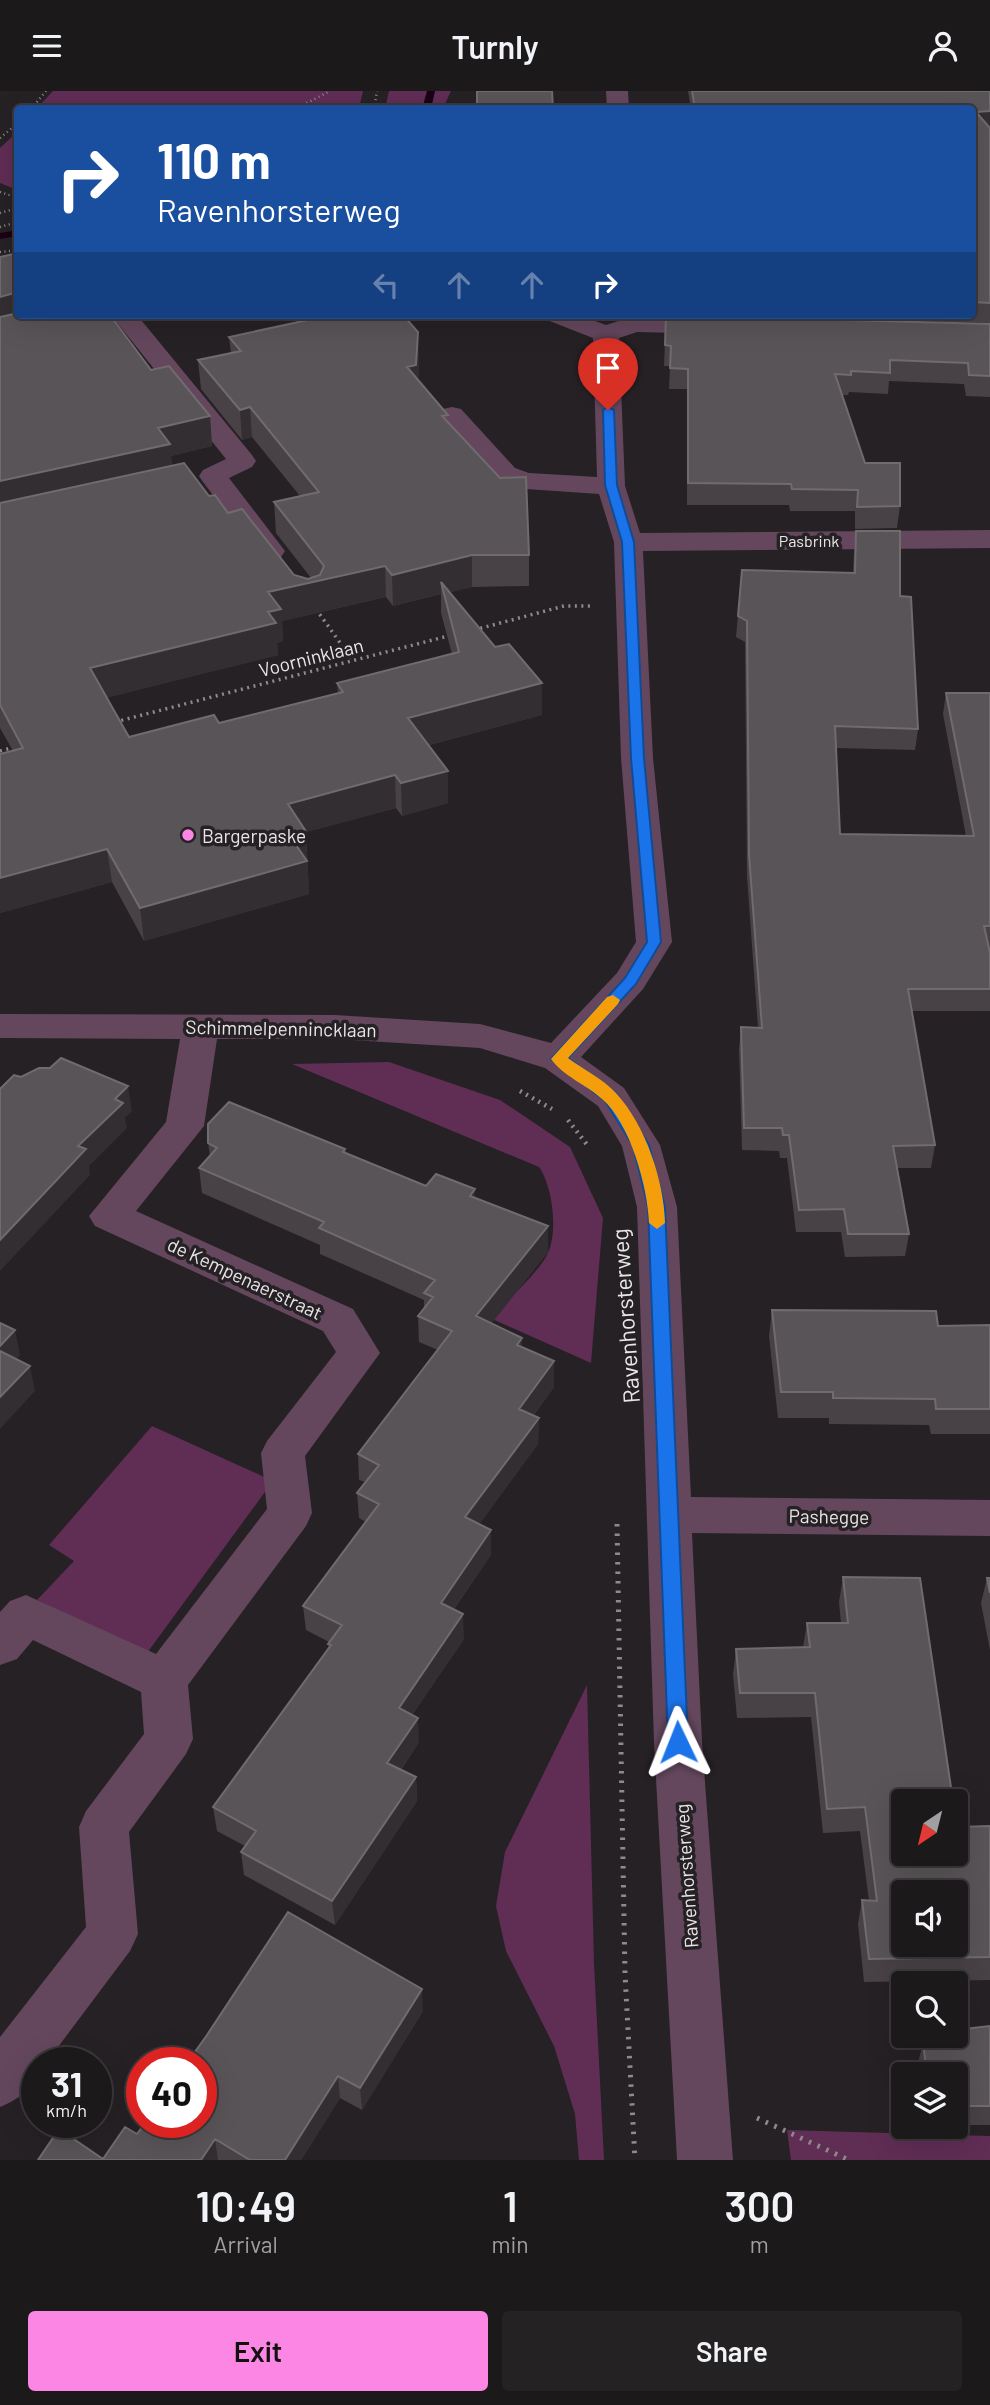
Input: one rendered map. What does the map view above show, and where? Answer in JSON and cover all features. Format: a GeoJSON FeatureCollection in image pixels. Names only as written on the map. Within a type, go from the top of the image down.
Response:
{"type":"FeatureCollection","features":[{"type":"Feature","properties":{"kind":"street"},"geometry":{"type":"LineString","coordinates":[[128,319],[182,367],[242,461],[199,479],[309,599]]}},
{"type":"Feature","properties":{"kind":"street"},"geometry":{"type":"LineString","coordinates":[[567,319],[606,334],[634,324],[743,327]]}},
{"type":"Feature","properties":{"kind":"street"},"geometry":{"type":"LineString","coordinates":[[558,1059],[631,981],[654,942],[638,758],[628,542],[611,485],[606,334]]}},
{"type":"Feature","properties":{"kind":"street"},"geometry":{"type":"LineString","coordinates":[[452,415],[505,474],[526,481],[611,485]]}},
{"type":"Feature","properties":{"kind":"street","name":"Pasbrink"},"geometry":{"type":"LineString","coordinates":[[628,542],[990,539]]}},
{"type":"Feature","properties":{"kind":"street","name":"Schimmelpennincklaan"},"geometry":{"type":"LineString","coordinates":[[0,1026],[335,1027],[480,1036],[558,1059]]}},
{"type":"Feature","properties":{"kind":"street","name":"de Kempenaerstraat"},"geometry":{"type":"LineString","coordinates":[[164,1680],[290,1513],[283,1453],[359,1353],[338,1320],[109,1216],[185,1126],[200,1026]]}},
{"type":"Feature","properties":{"kind":"street","name":"Ravenhorsterweg"},"geometry":{"type":"LineString","coordinates":[[558,1059],[611,1097],[641,1145],[657,1207],[678,1742],[705,2160]]}},
{"type":"Feature","properties":{"kind":"street","name":"Pashegge"},"geometry":{"type":"LineString","coordinates":[[668,1515],[990,1518]]}},
{"type":"Feature","properties":{"kind":"street"},"geometry":{"type":"LineString","coordinates":[[0,1646],[26,1615],[164,1680],[169,1739],[104,1827],[112,1934],[0,2080]]}},
{"type":"Feature","properties":{"kind":"path"},"geometry":{"type":"LineString","coordinates":[[34,105],[46,91]]}},
{"type":"Feature","properties":{"kind":"path"},"geometry":{"type":"LineString","coordinates":[[295,105],[305,104],[330,91]]}},
{"type":"Feature","properties":{"kind":"path"},"geometry":{"type":"LineString","coordinates":[[0,138],[14,126]]}},
{"type":"Feature","properties":{"kind":"path"},"geometry":{"type":"LineString","coordinates":[[309,599],[352,661]]}},
{"type":"Feature","properties":{"kind":"path"},"geometry":{"type":"LineString","coordinates":[[472,630],[564,606],[632,607]]}},
{"type":"Feature","properties":{"kind":"path","name":"Voorninklaan"},"geometry":{"type":"LineString","coordinates":[[108,723],[458,634]]}},
{"type":"Feature","properties":{"kind":"path"},"geometry":{"type":"LineString","coordinates":[[0,751],[27,744]]}},
{"type":"Feature","properties":{"kind":"path"},"geometry":{"type":"LineString","coordinates":[[528,1094],[569,1120],[592,1151]]}},
{"type":"Feature","properties":{"kind":"path"},"geometry":{"type":"LineString","coordinates":[[617,1518],[625,1974],[635,2160]]}},
{"type":"Feature","properties":{"kind":"path"},"geometry":{"type":"LineString","coordinates":[[701,2092],[849,2160]]}},
{"type":"Feature","properties":{"kind":"shaded area"},"geometry":{"type":"Polygon","coordinates":[[[53,91],[363,91],[360,105],[40,105],[53,91]]]}},
{"type":"Feature","properties":{"kind":"shaded area"},"geometry":{"type":"Polygon","coordinates":[[[389,91],[451,91],[444,105],[386,105],[389,91]]]}},
{"type":"Feature","properties":{"kind":"shaded area"},"geometry":{"type":"Polygon","coordinates":[[[14,135],[14,189],[0,183],[0,148],[14,135]]]}},
{"type":"Feature","properties":{"kind":"shaded area"},"geometry":{"type":"Polygon","coordinates":[[[389,1062],[500,1100],[570,1147],[603,1218],[591,1363],[490,1318],[534,1273],[550,1248],[553,1211],[548,1186],[539,1167],[292,1064],[389,1062]]]}},
{"type":"Feature","properties":{"kind":"shaded area"},"geometry":{"type":"Polygon","coordinates":[[[152,1426],[273,1481],[147,1653],[37,1600],[74,1561],[49,1545],[152,1426]]]}},
{"type":"Feature","properties":{"kind":"shaded area"},"geometry":{"type":"Polygon","coordinates":[[[587,1685],[594,1963],[604,2160],[579,2160],[575,2114],[554,2046],[506,1951],[496,1906],[505,1852],[587,1685]]]}},
{"type":"Feature","properties":{"kind":"shaded area"},"geometry":{"type":"Polygon","coordinates":[[[787,2130],[891,2133],[891,2139],[968,2139],[968,2135],[990,2136],[990,2160],[791,2160],[787,2130]]]}},
{"type":"Feature","properties":{"kind":"building"},"geometry":{"type":"Polygon","coordinates":[[[477,91],[552,91],[553,105],[477,105],[477,91]]]}},
{"type":"Feature","properties":{"kind":"building"},"geometry":{"type":"Polygon","coordinates":[[[692,91],[990,91],[990,111],[976,112],[976,105],[694,105],[692,91]]]}},
{"type":"Feature","properties":{"kind":"building"},"geometry":{"type":"Polygon","coordinates":[[[976,112],[990,128],[990,303],[976,302],[976,112]]]}},
{"type":"Feature","properties":{"kind":"building"},"geometry":{"type":"Polygon","coordinates":[[[14,254],[14,293],[0,297],[0,257],[14,254]]]}},
{"type":"Feature","properties":{"kind":"building"},"geometry":{"type":"Polygon","coordinates":[[[14,314],[14,319],[113,319],[151,370],[169,366],[210,416],[158,428],[170,444],[0,481],[0,317],[14,314]]]}},
{"type":"Feature","properties":{"kind":"building"},"geometry":{"type":"Polygon","coordinates":[[[312,319],[407,319],[418,332],[416,365],[407,367],[448,415],[442,416],[500,478],[526,477],[529,555],[472,555],[392,575],[385,566],[268,592],[281,609],[268,612],[276,623],[90,668],[129,737],[214,715],[219,723],[343,692],[337,683],[459,652],[441,582],[495,647],[509,644],[542,683],[408,718],[448,771],[401,783],[395,775],[288,804],[305,830],[289,835],[307,861],[140,908],[107,849],[0,878],[0,754],[23,748],[0,705],[0,503],[184,463],[209,496],[215,495],[228,513],[242,509],[294,575],[308,579],[320,575],[324,566],[274,502],[319,492],[250,407],[240,410],[198,360],[241,351],[229,337],[312,319]]]}},
{"type":"Feature","properties":{"kind":"building"},"geometry":{"type":"Polygon","coordinates":[[[666,319],[810,319],[990,324],[990,376],[969,375],[968,363],[890,360],[890,373],[851,371],[851,375],[835,374],[865,463],[900,463],[900,506],[857,507],[858,490],[792,489],[791,484],[688,483],[688,369],[670,368],[671,346],[665,345],[666,319]]]}},
{"type":"Feature","properties":{"kind":"building"},"geometry":{"type":"Polygon","coordinates":[[[856,531],[900,531],[900,596],[911,597],[918,729],[835,726],[840,834],[974,836],[946,693],[990,693],[990,926],[984,926],[990,953],[990,989],[908,989],[935,1145],[893,1146],[909,1234],[848,1234],[844,1209],[799,1210],[789,1135],[783,1135],[782,1128],[744,1128],[741,1027],[762,1028],[749,855],[747,621],[738,616],[742,570],[855,573],[856,531]]]}},
{"type":"Feature","properties":{"kind":"building"},"geometry":{"type":"Polygon","coordinates":[[[61,1058],[128,1086],[115,1099],[123,1103],[78,1146],[86,1149],[0,1240],[0,1089],[14,1075],[21,1077],[39,1068],[50,1068],[61,1058]]]}},
{"type":"Feature","properties":{"kind":"building"},"geometry":{"type":"Polygon","coordinates":[[[229,1102],[345,1149],[343,1152],[426,1186],[436,1174],[475,1189],[470,1196],[548,1226],[476,1316],[522,1338],[517,1345],[554,1361],[519,1409],[539,1418],[465,1517],[491,1530],[441,1603],[463,1614],[399,1708],[418,1718],[387,1763],[416,1777],[332,1901],[241,1852],[256,1831],[213,1807],[331,1645],[328,1644],[342,1625],[303,1606],[379,1504],[357,1493],[379,1465],[358,1454],[452,1331],[418,1316],[433,1297],[424,1293],[435,1280],[319,1228],[324,1222],[199,1168],[217,1148],[208,1143],[208,1124],[229,1102]]]}},
{"type":"Feature","properties":{"kind":"building"},"geometry":{"type":"Polygon","coordinates":[[[772,1310],[936,1311],[938,1326],[990,1325],[990,1409],[936,1409],[935,1399],[833,1398],[833,1392],[781,1392],[772,1310]]]}},
{"type":"Feature","properties":{"kind":"building"},"geometry":{"type":"Polygon","coordinates":[[[0,1323],[15,1330],[0,1346],[0,1323]]]}},
{"type":"Feature","properties":{"kind":"building"},"geometry":{"type":"Polygon","coordinates":[[[0,1351],[30,1366],[0,1397],[0,1351]]]}},
{"type":"Feature","properties":{"kind":"building"},"geometry":{"type":"Polygon","coordinates":[[[843,1577],[920,1578],[951,1789],[891,1789],[891,1866],[968,1866],[968,1827],[990,1826],[990,1957],[869,1959],[862,1900],[877,1901],[865,1807],[827,1809],[815,1693],[740,1693],[736,1649],[810,1647],[807,1623],[848,1623],[843,1577]]]}},
{"type":"Feature","properties":{"kind":"building"},"geometry":{"type":"Polygon","coordinates":[[[288,1912],[422,1989],[360,2088],[338,2076],[285,2160],[250,2160],[215,2139],[201,2160],[38,2160],[53,2138],[72,2138],[103,2159],[125,2127],[126,2138],[217,2138],[217,2047],[198,2047],[288,1912]]]}},
{"type":"Feature","properties":{"kind":"building"},"geometry":{"type":"Polygon","coordinates":[[[990,2026],[990,2106],[968,2106],[968,2062],[925,2062],[924,2048],[968,2048],[968,2029],[990,2026]]]}},
{"type":"Feature","properties":{"kind":"waterway"},"geometry":{"type":"LineString","coordinates":[[427,105],[431,91]]}},
{"type":"Feature","properties":{"kind":"waterway"},"geometry":{"type":"LineString","coordinates":[[0,236],[14,234]]}},
{"type":"Feature","properties":{"kind":"slow traffic"},"geometry":{"type":"LineString","coordinates":[[613,1000],[558,1059],[611,1097],[641,1145],[657,1207],[657,1223]]}},
{"type":"Feature","properties":{"kind":"place","name":"Bargerpaske"},"geometry":{"type":"Point","coordinates":[188,835]}},
{"type":"Feature","properties":{"kind":"route"},"geometry":{"type":"LineString","coordinates":[[608,410],[611,485],[628,542],[638,758],[654,942],[631,981],[558,1059],[611,1097],[641,1145],[657,1207],[678,1742]]}}]}
